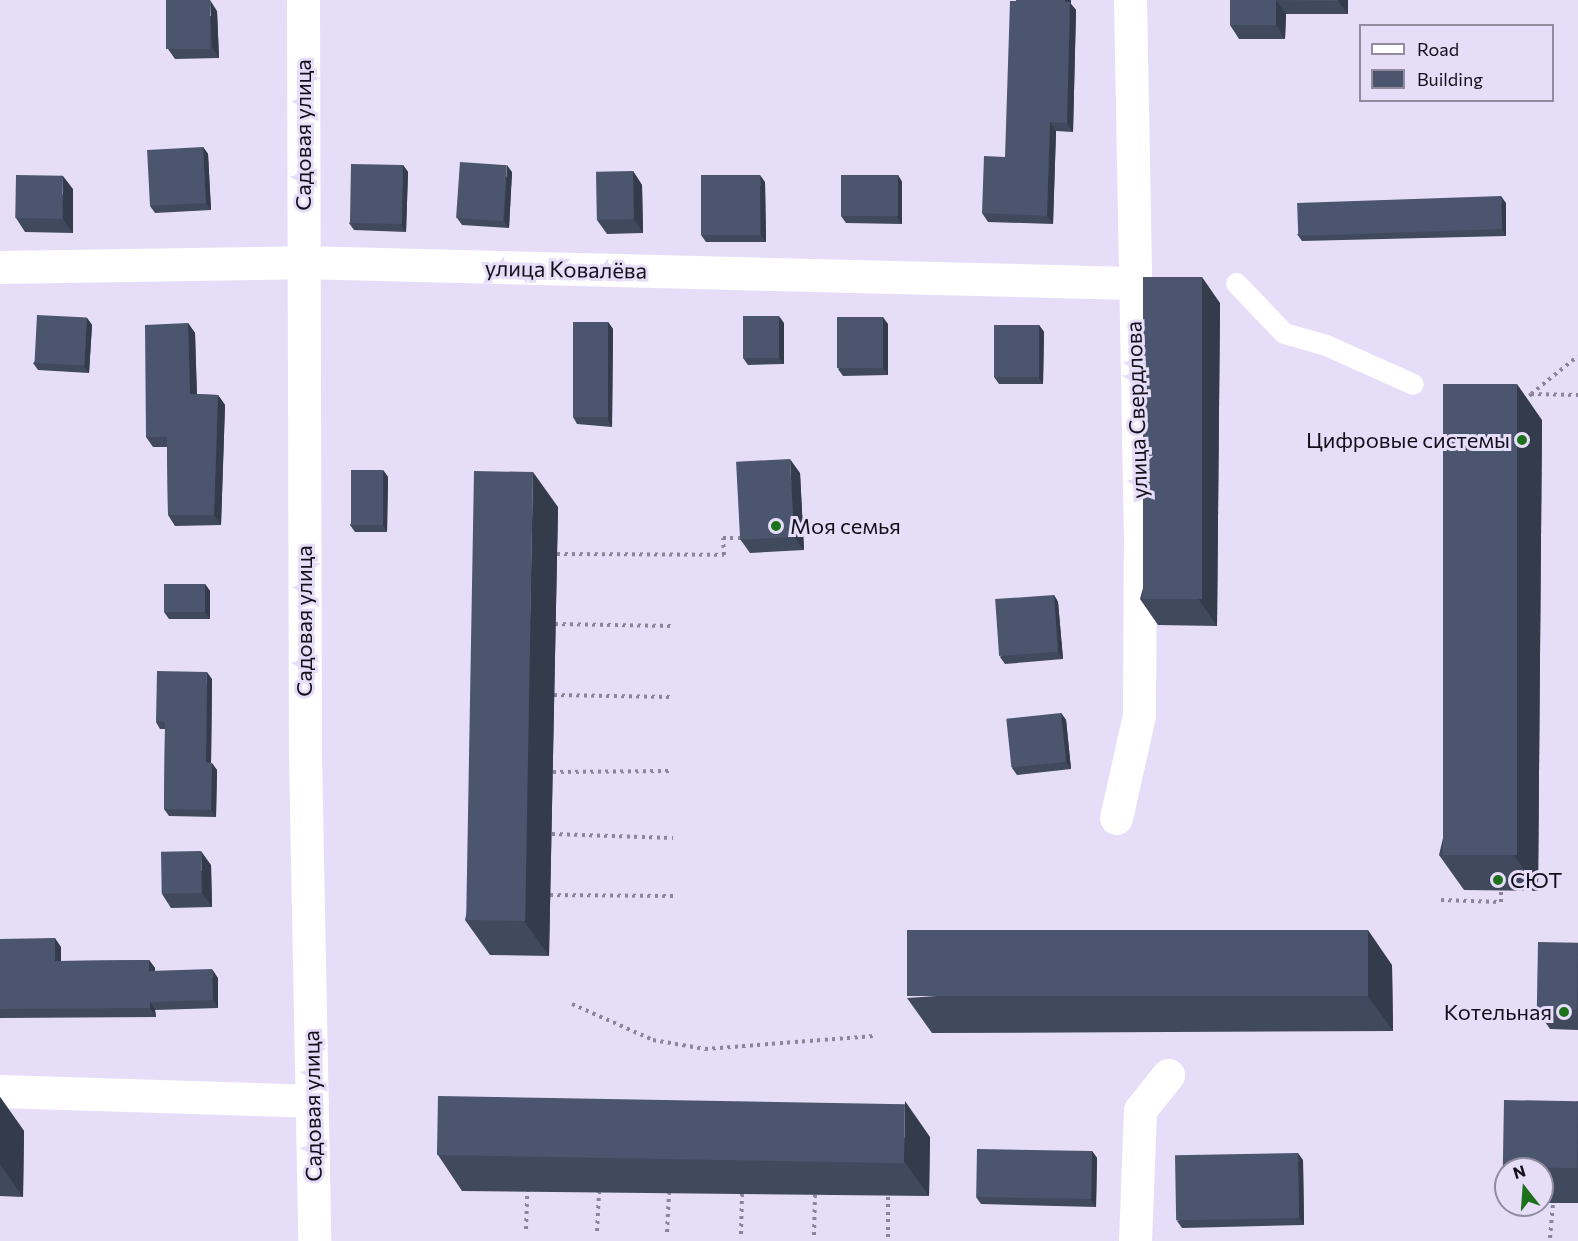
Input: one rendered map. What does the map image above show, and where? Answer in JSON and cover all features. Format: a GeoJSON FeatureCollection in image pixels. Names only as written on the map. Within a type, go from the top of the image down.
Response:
{"type":"FeatureCollection","features":[{"type":"Feature","properties":{"kind":"street","name":"Садовая улица"},"geometry":{"type":"LineString","coordinates":[[303,0],[305,754],[314,1241]]}},
{"type":"Feature","properties":{"kind":"street","name":"улица Свердлова"},"geometry":{"type":"LineString","coordinates":[[1116,818],[1139,715],[1140,540],[1132,283],[1130,0]]}},
{"type":"Feature","properties":{"kind":"street","name":"улица Ковалёва"},"geometry":{"type":"LineString","coordinates":[[0,267],[302,262],[1132,283]]}},
{"type":"Feature","properties":{"kind":"street"},"geometry":{"type":"LineString","coordinates":[[1135,1241],[1140,1110],[1168,1074]]}},
{"type":"Feature","properties":{"kind":"street"},"geometry":{"type":"LineString","coordinates":[[0,1091],[312,1101]]}},
{"type":"Feature","properties":{"kind":"lane"},"geometry":{"type":"LineString","coordinates":[[1236,284],[1284,333],[1326,345],[1413,384]]}},
{"type":"Feature","properties":{"kind":"path"},"geometry":{"type":"LineString","coordinates":[[1518,411],[1531,394],[1578,356]]}},
{"type":"Feature","properties":{"kind":"path"},"geometry":{"type":"LineString","coordinates":[[1531,394],[1578,395]]}},
{"type":"Feature","properties":{"kind":"path"},"geometry":{"type":"LineString","coordinates":[[557,554],[724,555],[723,538],[749,537]]}},
{"type":"Feature","properties":{"kind":"path"},"geometry":{"type":"LineString","coordinates":[[555,624],[672,626]]}},
{"type":"Feature","properties":{"kind":"path"},"geometry":{"type":"LineString","coordinates":[[554,695],[672,697]]}},
{"type":"Feature","properties":{"kind":"path"},"geometry":{"type":"LineString","coordinates":[[553,772],[673,771]]}},
{"type":"Feature","properties":{"kind":"path"},"geometry":{"type":"LineString","coordinates":[[552,834],[673,838]]}},
{"type":"Feature","properties":{"kind":"path"},"geometry":{"type":"LineString","coordinates":[[1441,900],[1500,902],[1501,890]]}},
{"type":"Feature","properties":{"kind":"path"},"geometry":{"type":"LineString","coordinates":[[550,895],[674,896]]}},
{"type":"Feature","properties":{"kind":"path"},"geometry":{"type":"LineString","coordinates":[[572,1004],[653,1040],[705,1049],[875,1036]]}},
{"type":"Feature","properties":{"kind":"path"},"geometry":{"type":"LineString","coordinates":[[526,1191],[526,1229]]}},
{"type":"Feature","properties":{"kind":"path"},"geometry":{"type":"LineString","coordinates":[[597,1231],[599,1192]]}},
{"type":"Feature","properties":{"kind":"path"},"geometry":{"type":"LineString","coordinates":[[668,1232],[669,1193]]}},
{"type":"Feature","properties":{"kind":"path"},"geometry":{"type":"LineString","coordinates":[[741,1234],[742,1194]]}},
{"type":"Feature","properties":{"kind":"path"},"geometry":{"type":"LineString","coordinates":[[814,1236],[816,1195]]}},
{"type":"Feature","properties":{"kind":"path"},"geometry":{"type":"LineString","coordinates":[[888,1196],[888,1237]]}},
{"type":"Feature","properties":{"kind":"path"},"geometry":{"type":"LineString","coordinates":[[1550,1238],[1552,1217]]}},
{"type":"Feature","properties":{"kind":"building"},"geometry":{"type":"Polygon","coordinates":[[[166,0],[210,0],[210,49],[166,49],[166,0]]]}},
{"type":"Feature","properties":{"kind":"building"},"geometry":{"type":"Polygon","coordinates":[[[1065,0],[1065,2],[1070,2],[1067,123],[1050,122],[1047,216],[982,213],[984,156],[1005,157],[1010,1],[1065,0]]]}},
{"type":"Feature","properties":{"kind":"building"},"geometry":{"type":"Polygon","coordinates":[[[1230,0],[1276,0],[1276,25],[1230,25],[1230,0]]]}},
{"type":"Feature","properties":{"kind":"building"},"geometry":{"type":"Polygon","coordinates":[[[1276,0],[1338,0],[1338,1],[1276,0]]]}},
{"type":"Feature","properties":{"kind":"building"},"geometry":{"type":"Polygon","coordinates":[[[203,147],[206,203],[150,206],[147,150],[203,147]]]}},
{"type":"Feature","properties":{"kind":"building"},"geometry":{"type":"Polygon","coordinates":[[[460,162],[507,165],[503,221],[456,218],[460,162]]]}},
{"type":"Feature","properties":{"kind":"building"},"geometry":{"type":"Polygon","coordinates":[[[351,164],[403,165],[402,224],[350,223],[351,164]]]}},
{"type":"Feature","properties":{"kind":"building"},"geometry":{"type":"Polygon","coordinates":[[[633,171],[634,219],[597,220],[596,172],[633,171]]]}},
{"type":"Feature","properties":{"kind":"building"},"geometry":{"type":"Polygon","coordinates":[[[16,175],[63,176],[62,219],[15,218],[16,175]]]}},
{"type":"Feature","properties":{"kind":"building"},"geometry":{"type":"Polygon","coordinates":[[[701,175],[760,175],[760,235],[701,235],[701,175]]]}},
{"type":"Feature","properties":{"kind":"building"},"geometry":{"type":"Polygon","coordinates":[[[841,175],[898,175],[898,216],[841,216],[841,175]]]}},
{"type":"Feature","properties":{"kind":"building"},"geometry":{"type":"Polygon","coordinates":[[[1501,196],[1502,229],[1298,236],[1297,203],[1501,196]]]}},
{"type":"Feature","properties":{"kind":"building"},"geometry":{"type":"Polygon","coordinates":[[[1143,277],[1202,277],[1202,599],[1143,599],[1143,277]]]}},
{"type":"Feature","properties":{"kind":"building"},"geometry":{"type":"Polygon","coordinates":[[[37,315],[87,318],[84,366],[34,363],[37,315]]]}},
{"type":"Feature","properties":{"kind":"building"},"geometry":{"type":"Polygon","coordinates":[[[743,316],[779,316],[779,358],[743,358],[743,316]]]}},
{"type":"Feature","properties":{"kind":"building"},"geometry":{"type":"Polygon","coordinates":[[[837,317],[883,317],[883,368],[837,368],[837,317]]]}},
{"type":"Feature","properties":{"kind":"building"},"geometry":{"type":"Polygon","coordinates":[[[573,322],[608,322],[608,417],[573,417],[573,322]]]}},
{"type":"Feature","properties":{"kind":"building"},"geometry":{"type":"Polygon","coordinates":[[[188,323],[190,394],[218,395],[214,515],[168,515],[167,437],[146,437],[145,325],[188,323]]]}},
{"type":"Feature","properties":{"kind":"building"},"geometry":{"type":"Polygon","coordinates":[[[994,325],[1039,325],[1039,377],[994,377],[994,325]]]}},
{"type":"Feature","properties":{"kind":"building"},"geometry":{"type":"Polygon","coordinates":[[[1443,384],[1517,384],[1517,855],[1443,855],[1443,384]]]}},
{"type":"Feature","properties":{"kind":"building"},"geometry":{"type":"Polygon","coordinates":[[[790,459],[794,537],[740,540],[736,462],[790,459]]]}},
{"type":"Feature","properties":{"kind":"building"},"geometry":{"type":"Polygon","coordinates":[[[351,470],[383,470],[383,525],[351,525],[351,470]]]}},
{"type":"Feature","properties":{"kind":"building"},"geometry":{"type":"Polygon","coordinates":[[[474,471],[533,472],[525,921],[466,920],[474,471]]]}},
{"type":"Feature","properties":{"kind":"building"},"geometry":{"type":"Polygon","coordinates":[[[164,584],[205,584],[205,612],[164,612],[164,584]]]}},
{"type":"Feature","properties":{"kind":"building"},"geometry":{"type":"Polygon","coordinates":[[[1054,595],[1058,652],[999,656],[995,599],[1054,595]]]}},
{"type":"Feature","properties":{"kind":"building"},"geometry":{"type":"Polygon","coordinates":[[[157,671],[207,672],[206,762],[212,763],[211,810],[164,809],[165,722],[156,722],[157,671]]]}},
{"type":"Feature","properties":{"kind":"building"},"geometry":{"type":"Polygon","coordinates":[[[1061,713],[1066,762],[1011,767],[1006,719],[1061,713]]]}},
{"type":"Feature","properties":{"kind":"building"},"geometry":{"type":"Polygon","coordinates":[[[201,851],[202,893],[162,894],[161,852],[201,851]]]}},
{"type":"Feature","properties":{"kind":"building"},"geometry":{"type":"Polygon","coordinates":[[[907,930],[1368,930],[1368,996],[907,996],[907,930]]]}},
{"type":"Feature","properties":{"kind":"building"},"geometry":{"type":"Polygon","coordinates":[[[55,938],[55,961],[149,960],[149,971],[212,969],[213,1000],[150,1002],[150,1008],[0,1009],[0,939],[55,938]]]}},
{"type":"Feature","properties":{"kind":"building"},"geometry":{"type":"Polygon","coordinates":[[[1538,942],[1578,943],[1577,1010],[1537,1009],[1538,942]]]}},
{"type":"Feature","properties":{"kind":"building"},"geometry":{"type":"Polygon","coordinates":[[[438,1096],[905,1104],[904,1163],[437,1155],[438,1096]]]}},
{"type":"Feature","properties":{"kind":"building"},"geometry":{"type":"Polygon","coordinates":[[[1504,1100],[1578,1101],[1577,1168],[1554,1168],[1554,1157],[1503,1157],[1504,1100]]]}},
{"type":"Feature","properties":{"kind":"building"},"geometry":{"type":"Polygon","coordinates":[[[977,1149],[1092,1151],[1091,1199],[976,1197],[977,1149]]]}},
{"type":"Feature","properties":{"kind":"building"},"geometry":{"type":"Polygon","coordinates":[[[1298,1153],[1299,1218],[1176,1220],[1175,1155],[1298,1153]]]}},
{"type":"Feature","properties":{"kind":"place","name":"Цифровые системы"},"geometry":{"type":"Point","coordinates":[1522,440]}},
{"type":"Feature","properties":{"kind":"place","name":"Моя семья"},"geometry":{"type":"Point","coordinates":[776,526]}},
{"type":"Feature","properties":{"kind":"place","name":"СЮТ"},"geometry":{"type":"Point","coordinates":[1498,880]}},
{"type":"Feature","properties":{"kind":"place","name":"Котельная"},"geometry":{"type":"Point","coordinates":[1564,1012]}}]}
